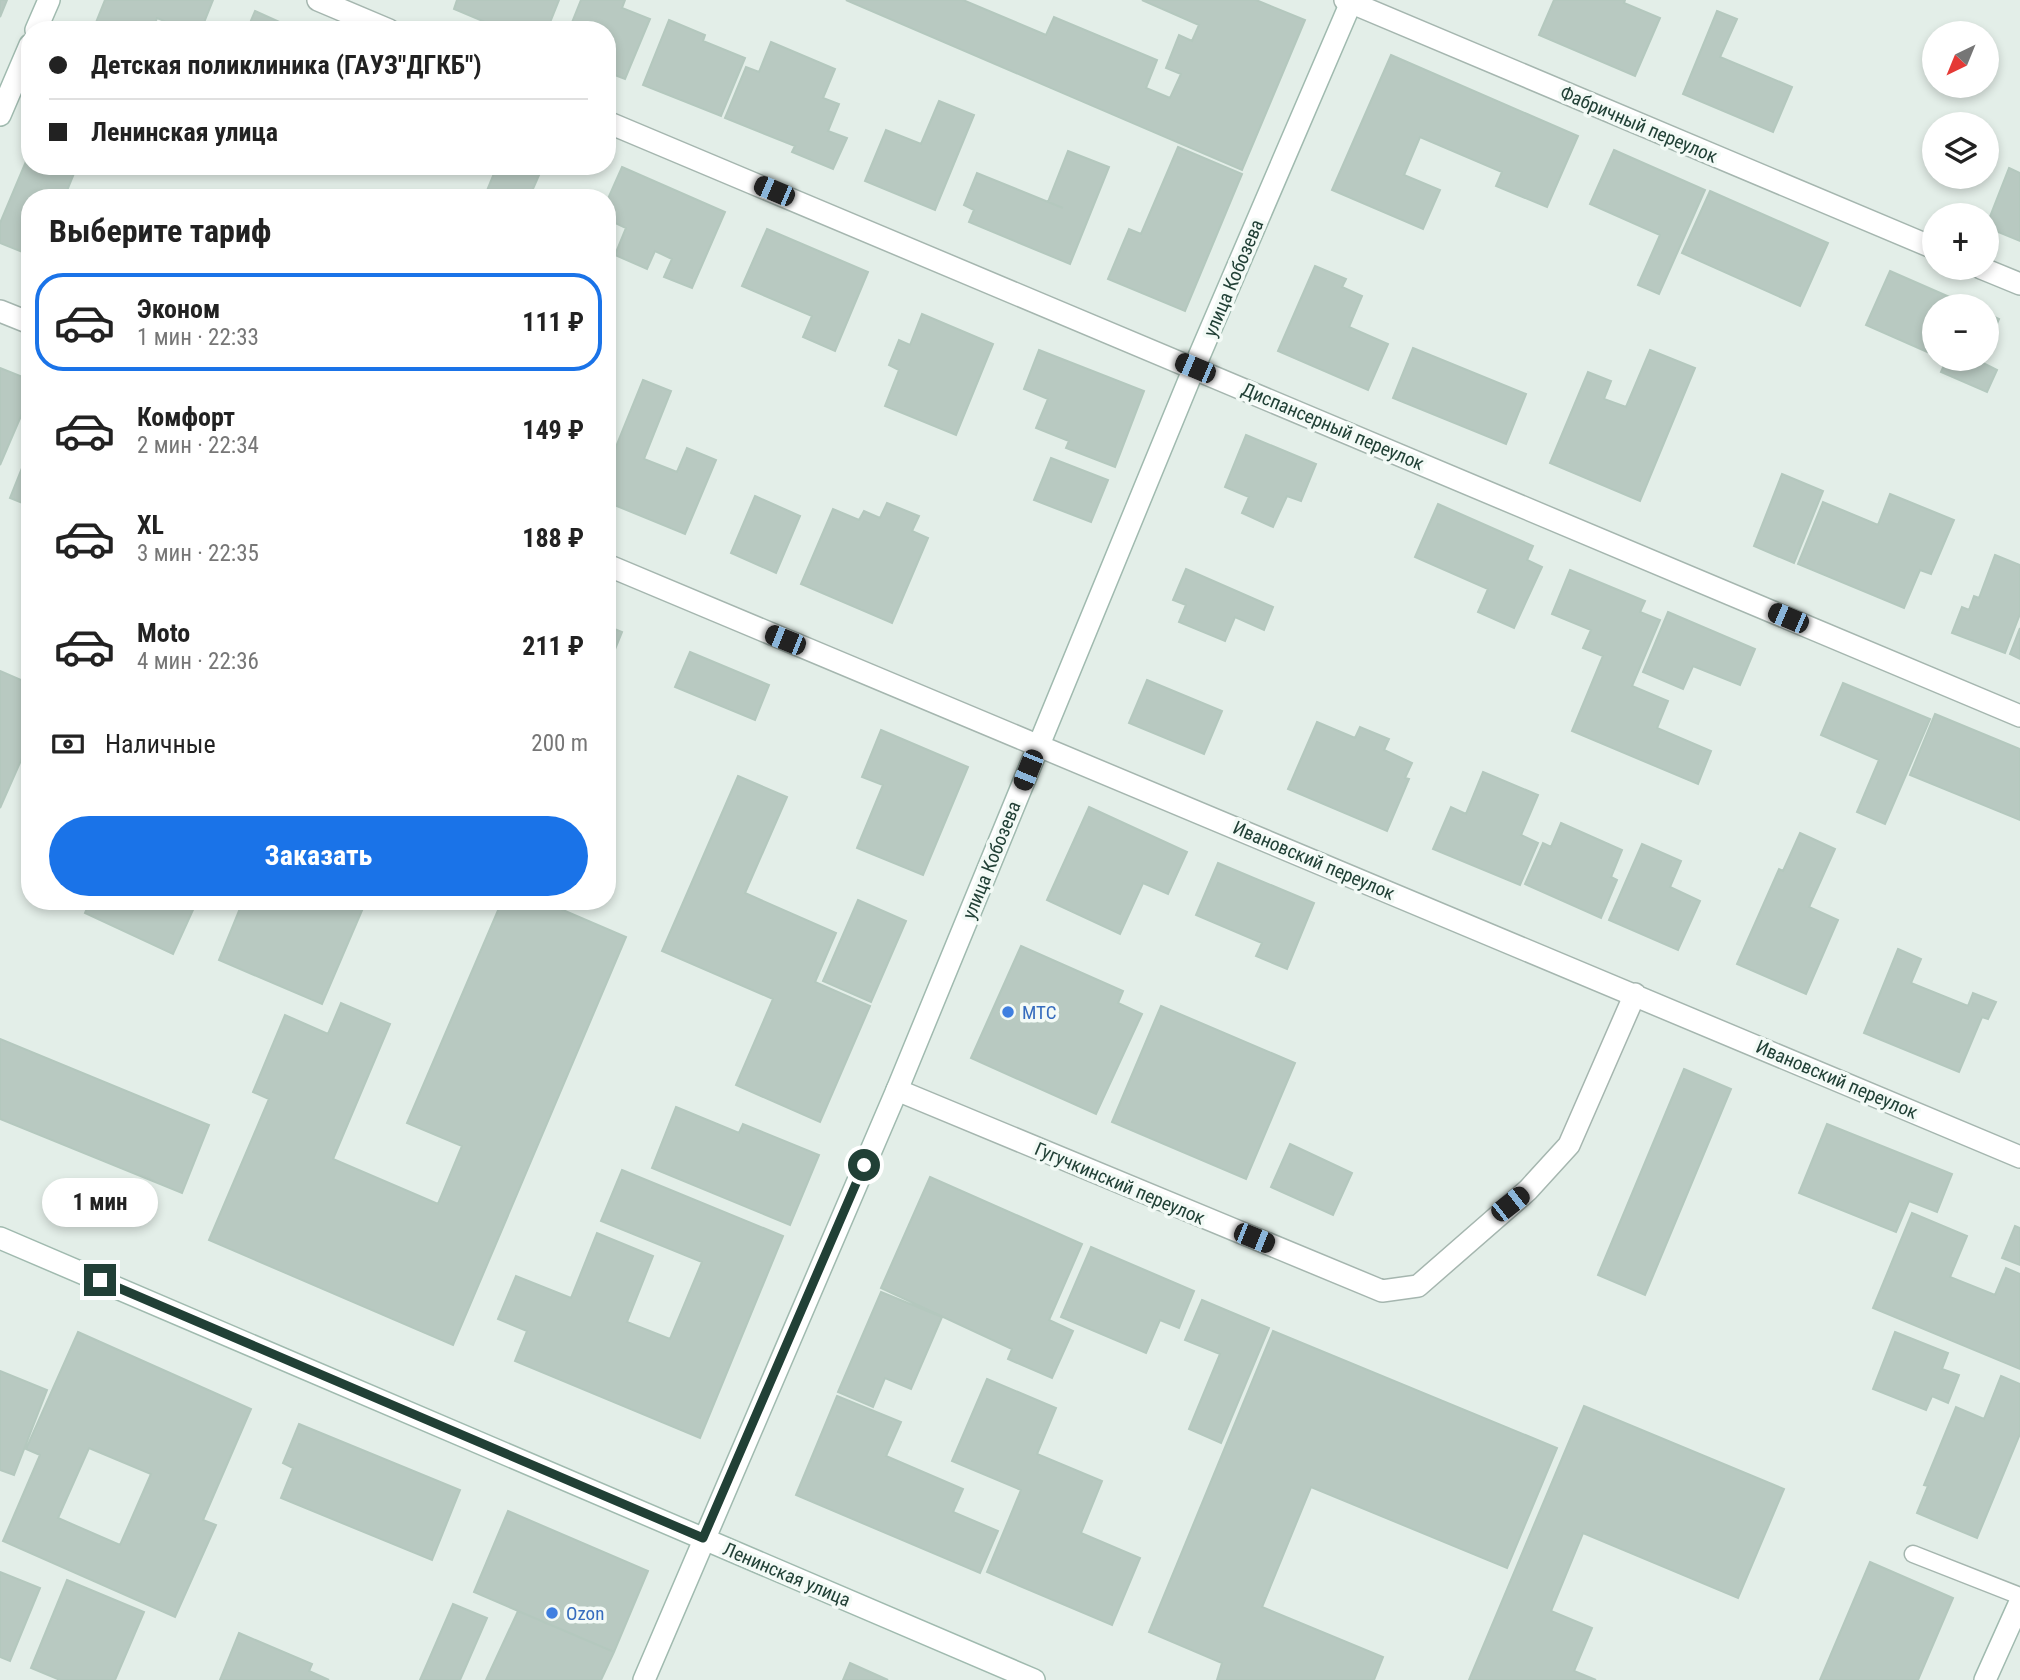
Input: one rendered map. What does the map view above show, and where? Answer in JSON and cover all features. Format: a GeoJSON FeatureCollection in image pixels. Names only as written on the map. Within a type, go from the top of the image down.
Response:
{"type":"FeatureCollection","features":[{"type":"Feature","properties":{"kind":"street"},"geometry":{"type":"LineString","coordinates":[[40,21],[49,0]]}},
{"type":"Feature","properties":{"kind":"street"},"geometry":{"type":"LineString","coordinates":[[318,0],[368,21]]}},
{"type":"Feature","properties":{"kind":"street","name":"Фабричный переулок"},"geometry":{"type":"LineString","coordinates":[[1349,1],[1922,243]]}},
{"type":"Feature","properties":{"kind":"street","name":"улица Кобозева"},"geometry":{"type":"LineString","coordinates":[[644,1680],[897,1090],[1349,1]]}},
{"type":"Feature","properties":{"kind":"street"},"geometry":{"type":"LineString","coordinates":[[0,115],[21,66]]}},
{"type":"Feature","properties":{"kind":"street","name":"Диспансерный переулок"},"geometry":{"type":"LineString","coordinates":[[616,126],[2020,716]]}},
{"type":"Feature","properties":{"kind":"street"},"geometry":{"type":"LineString","coordinates":[[1999,275],[2020,284]]}},
{"type":"Feature","properties":{"kind":"street"},"geometry":{"type":"LineString","coordinates":[[0,311],[21,319]]}},
{"type":"Feature","properties":{"kind":"street","name":"Ивановский переулок"},"geometry":{"type":"LineString","coordinates":[[616,569],[2020,1157]]}},
{"type":"Feature","properties":{"kind":"street","name":"Гугучкинский переулок"},"geometry":{"type":"LineString","coordinates":[[897,1090],[1382,1292],[1418,1286],[1528,1189],[1569,1145],[1635,994]]}},
{"type":"Feature","properties":{"kind":"street","name":"Ленинская улица"},"geometry":{"type":"LineString","coordinates":[[0,1238],[1034,1680]]}},
{"type":"Feature","properties":{"kind":"street"},"geometry":{"type":"LineString","coordinates":[[1985,1680],[2020,1602]]}},
{"type":"Feature","properties":{"kind":"lane"},"geometry":{"type":"LineString","coordinates":[[1913,1554],[2020,1596]]}},
{"type":"Feature","properties":{"kind":"building"},"geometry":{"type":"Polygon","coordinates":[[[0,0],[7,0],[0,17],[0,0]]]}},
{"type":"Feature","properties":{"kind":"building"},"geometry":{"type":"Polygon","coordinates":[[[105,0],[213,0],[205,21],[164,21],[157,18],[156,21],[97,21],[105,0]]]}},
{"type":"Feature","properties":{"kind":"building"},"geometry":{"type":"Polygon","coordinates":[[[457,0],[559,0],[551,21],[483,21],[454,9],[457,0]]]}},
{"type":"Feature","properties":{"kind":"building"},"geometry":{"type":"Polygon","coordinates":[[[581,0],[625,0],[622,8],[650,19],[625,79],[616,76],[616,21],[573,21],[581,0]]]}},
{"type":"Feature","properties":{"kind":"building"},"geometry":{"type":"Polygon","coordinates":[[[846,0],[963,0],[1046,35],[1054,17],[1157,60],[1146,88],[1170,98],[1181,74],[1166,68],[1179,35],[1192,41],[1199,25],[1142,0],[1256,0],[1305,20],[1242,170],[846,0]]]}},
{"type":"Feature","properties":{"kind":"building"},"geometry":{"type":"Polygon","coordinates":[[[1554,0],[1625,0],[1624,3],[1660,18],[1635,76],[1539,35],[1554,0]]]}},
{"type":"Feature","properties":{"kind":"building"},"geometry":{"type":"Polygon","coordinates":[[[255,11],[277,21],[251,21],[255,11]]]}},
{"type":"Feature","properties":{"kind":"building"},"geometry":{"type":"Polygon","coordinates":[[[1717,11],[1737,19],[1720,57],[1792,87],[1773,132],[1683,94],[1717,11]]]}},
{"type":"Feature","properties":{"kind":"building"},"geometry":{"type":"Polygon","coordinates":[[[669,20],[705,35],[703,41],[745,58],[721,116],[643,85],[669,20]]]}},
{"type":"Feature","properties":{"kind":"building"},"geometry":{"type":"Polygon","coordinates":[[[771,42],[835,69],[823,98],[839,104],[828,131],[847,138],[833,169],[792,152],[795,146],[725,118],[746,67],[759,72],[771,42]]]}},
{"type":"Feature","properties":{"kind":"building"},"geometry":{"type":"Polygon","coordinates":[[[1391,55],[1578,136],[1547,207],[1496,186],[1502,172],[1420,137],[1404,175],[1440,190],[1423,229],[1332,190],[1391,55]]]}},
{"type":"Feature","properties":{"kind":"building"},"geometry":{"type":"Polygon","coordinates":[[[939,101],[974,115],[935,210],[865,181],[886,130],[921,144],[939,101]]]}},
{"type":"Feature","properties":{"kind":"building"},"geometry":{"type":"Polygon","coordinates":[[[1178,147],[1242,174],[1185,311],[1108,279],[1129,229],[1141,234],[1178,147]]]}},
{"type":"Feature","properties":{"kind":"building"},"geometry":{"type":"Polygon","coordinates":[[[1614,150],[1705,190],[1659,294],[1638,285],[1660,235],[1590,204],[1614,150]]]}},
{"type":"Feature","properties":{"kind":"building"},"geometry":{"type":"Polygon","coordinates":[[[1068,151],[1109,167],[1070,264],[969,222],[974,210],[964,205],[977,173],[1048,202],[1068,151]]]}},
{"type":"Feature","properties":{"kind":"building"},"geometry":{"type":"Polygon","coordinates":[[[622,167],[725,212],[692,288],[664,277],[672,259],[655,251],[647,269],[616,255],[626,228],[616,223],[616,189],[612,189],[622,167]]]}},
{"type":"Feature","properties":{"kind":"building"},"geometry":{"type":"Polygon","coordinates":[[[2009,168],[2020,173],[2020,241],[1999,232],[1999,203],[1995,203],[2009,168]]]}},
{"type":"Feature","properties":{"kind":"building"},"geometry":{"type":"Polygon","coordinates":[[[21,173],[73,175],[68,189],[21,189],[21,251],[0,243],[0,223],[21,173]]]}},
{"type":"Feature","properties":{"kind":"building"},"geometry":{"type":"Polygon","coordinates":[[[493,175],[539,175],[533,189],[488,189],[493,175]]]}},
{"type":"Feature","properties":{"kind":"building"},"geometry":{"type":"Polygon","coordinates":[[[1710,191],[1828,243],[1800,306],[1682,253],[1710,191]]]}},
{"type":"Feature","properties":{"kind":"building"},"geometry":{"type":"Polygon","coordinates":[[[767,229],[868,272],[835,351],[803,337],[812,316],[742,286],[767,229]]]}},
{"type":"Feature","properties":{"kind":"building"},"geometry":{"type":"Polygon","coordinates":[[[1315,266],[1346,279],[1342,287],[1362,296],[1349,327],[1388,344],[1368,390],[1278,351],[1315,266]]]}},
{"type":"Feature","properties":{"kind":"building"},"geometry":{"type":"Polygon","coordinates":[[[1890,271],[1943,294],[1922,294],[1922,350],[1866,325],[1890,271]]]}},
{"type":"Feature","properties":{"kind":"building"},"geometry":{"type":"Polygon","coordinates":[[[922,314],[993,344],[956,435],[885,406],[899,370],[889,365],[899,340],[910,345],[922,314]]]}},
{"type":"Feature","properties":{"kind":"building"},"geometry":{"type":"Polygon","coordinates":[[[1413,348],[1526,394],[1506,444],[1393,398],[1413,348]]]}},
{"type":"Feature","properties":{"kind":"building"},"geometry":{"type":"Polygon","coordinates":[[[1039,350],[1144,391],[1115,467],[1066,448],[1069,441],[1036,428],[1048,399],[1024,389],[1039,350]]]}},
{"type":"Feature","properties":{"kind":"building"},"geometry":{"type":"Polygon","coordinates":[[[1650,350],[1695,368],[1640,501],[1550,463],[1588,372],[1611,381],[1604,399],[1626,407],[1650,350]]]}},
{"type":"Feature","properties":{"kind":"building"},"geometry":{"type":"Polygon","coordinates":[[[0,368],[21,376],[21,416],[0,465],[0,368]]]}},
{"type":"Feature","properties":{"kind":"building"},"geometry":{"type":"Polygon","coordinates":[[[1941,371],[1997,371],[1987,392],[1941,371]]]}},
{"type":"Feature","properties":{"kind":"building"},"geometry":{"type":"Polygon","coordinates":[[[643,380],[671,391],[644,459],[677,472],[687,448],[716,460],[685,534],[616,506],[616,447],[643,380]]]}},
{"type":"Feature","properties":{"kind":"building"},"geometry":{"type":"Polygon","coordinates":[[[1246,435],[1316,464],[1301,501],[1287,496],[1273,527],[1242,513],[1249,497],[1225,487],[1246,435]]]}},
{"type":"Feature","properties":{"kind":"building"},"geometry":{"type":"Polygon","coordinates":[[[1051,458],[1108,480],[1091,522],[1034,500],[1051,458]]]}},
{"type":"Feature","properties":{"kind":"building"},"geometry":{"type":"Polygon","coordinates":[[[21,470],[21,502],[10,498],[21,470]]]}},
{"type":"Feature","properties":{"kind":"building"},"geometry":{"type":"Polygon","coordinates":[[[1782,474],[1823,491],[1794,563],[1754,546],[1782,474]]]}},
{"type":"Feature","properties":{"kind":"building"},"geometry":{"type":"Polygon","coordinates":[[[1890,494],[1954,520],[1931,574],[1920,570],[1904,608],[1798,564],[1823,502],[1878,525],[1890,494]]]}},
{"type":"Feature","properties":{"kind":"building"},"geometry":{"type":"Polygon","coordinates":[[[755,496],[800,516],[776,573],[731,553],[755,496]]]}},
{"type":"Feature","properties":{"kind":"building"},"geometry":{"type":"Polygon","coordinates":[[[887,503],[919,516],[912,531],[928,538],[892,623],[801,584],[833,509],[859,520],[864,511],[880,518],[887,503]]]}},
{"type":"Feature","properties":{"kind":"building"},"geometry":{"type":"Polygon","coordinates":[[[1438,504],[1533,546],[1527,560],[1542,567],[1514,628],[1478,612],[1488,589],[1415,557],[1438,504]]]}},
{"type":"Feature","properties":{"kind":"building"},"geometry":{"type":"Polygon","coordinates":[[[1995,555],[2020,565],[2020,614],[2005,653],[1952,633],[1962,607],[1969,610],[1974,596],[1979,598],[1995,555]]]}},
{"type":"Feature","properties":{"kind":"building"},"geometry":{"type":"Polygon","coordinates":[[[1186,569],[1273,607],[1264,630],[1235,617],[1225,641],[1179,622],[1186,605],[1173,600],[1186,569]]]}},
{"type":"Feature","properties":{"kind":"building"},"geometry":{"type":"Polygon","coordinates":[[[1570,570],[1645,601],[1640,612],[1660,620],[1632,686],[1668,701],[1657,728],[1711,751],[1698,784],[1572,731],[1603,656],[1583,648],[1591,630],[1552,614],[1570,570]]]}},
{"type":"Feature","properties":{"kind":"building"},"geometry":{"type":"Polygon","coordinates":[[[1668,612],[1755,649],[1740,685],[1693,666],[1683,689],[1643,672],[1668,612]]]}},
{"type":"Feature","properties":{"kind":"building"},"geometry":{"type":"Polygon","coordinates":[[[2020,628],[2020,659],[2010,654],[2020,628]]]}},
{"type":"Feature","properties":{"kind":"building"},"geometry":{"type":"Polygon","coordinates":[[[616,630],[622,632],[616,647],[616,630]]]}},
{"type":"Feature","properties":{"kind":"building"},"geometry":{"type":"Polygon","coordinates":[[[690,652],[769,685],[755,720],[675,687],[690,652]]]}},
{"type":"Feature","properties":{"kind":"building"},"geometry":{"type":"Polygon","coordinates":[[[0,671],[21,680],[21,760],[0,808],[0,671]]]}},
{"type":"Feature","properties":{"kind":"building"},"geometry":{"type":"Polygon","coordinates":[[[1147,680],[1222,711],[1204,754],[1129,723],[1147,680]]]}},
{"type":"Feature","properties":{"kind":"building"},"geometry":{"type":"Polygon","coordinates":[[[1843,683],[1930,719],[1885,824],[1857,812],[1879,760],[1821,735],[1843,683]]]}},
{"type":"Feature","properties":{"kind":"building"},"geometry":{"type":"Polygon","coordinates":[[[1935,714],[2020,749],[2020,820],[1910,775],[1935,714]]]}},
{"type":"Feature","properties":{"kind":"building"},"geometry":{"type":"Polygon","coordinates":[[[1317,722],[1355,738],[1360,727],[1389,739],[1384,750],[1412,763],[1405,778],[1409,779],[1387,831],[1288,789],[1317,722]]]}},
{"type":"Feature","properties":{"kind":"building"},"geometry":{"type":"Polygon","coordinates":[[[881,730],[968,767],[923,875],[857,848],[883,785],[862,777],[881,730]]]}},
{"type":"Feature","properties":{"kind":"building"},"geometry":{"type":"Polygon","coordinates":[[[1483,772],[1538,795],[1521,835],[1538,843],[1520,885],[1433,849],[1451,807],[1466,814],[1483,772]]]}},
{"type":"Feature","properties":{"kind":"building"},"geometry":{"type":"Polygon","coordinates":[[[738,776],[787,797],[745,893],[836,933],[815,982],[870,1006],[820,1122],[736,1085],[773,999],[662,951],[738,776]]]}},
{"type":"Feature","properties":{"kind":"building"},"geometry":{"type":"Polygon","coordinates":[[[1089,807],[1187,852],[1168,894],[1143,883],[1120,934],[1047,900],[1089,807]]]}},
{"type":"Feature","properties":{"kind":"building"},"geometry":{"type":"Polygon","coordinates":[[[1561,823],[1622,850],[1611,877],[1617,880],[1601,918],[1525,884],[1543,843],[1551,847],[1561,823]]]}},
{"type":"Feature","properties":{"kind":"building"},"geometry":{"type":"Polygon","coordinates":[[[1800,833],[1835,849],[1809,907],[1838,920],[1806,994],[1737,964],[1779,869],[1783,871],[1800,833]]]}},
{"type":"Feature","properties":{"kind":"building"},"geometry":{"type":"Polygon","coordinates":[[[1642,844],[1681,861],[1670,887],[1700,901],[1678,950],[1609,920],[1642,844]]]}},
{"type":"Feature","properties":{"kind":"building"},"geometry":{"type":"Polygon","coordinates":[[[1218,863],[1314,903],[1287,969],[1256,956],[1262,943],[1196,915],[1218,863]]]}},
{"type":"Feature","properties":{"kind":"building"},"geometry":{"type":"Polygon","coordinates":[[[858,900],[906,921],[871,1002],[823,981],[858,900]]]}},
{"type":"Feature","properties":{"kind":"building"},"geometry":{"type":"Polygon","coordinates":[[[86,910],[193,910],[173,954],[85,913],[86,910]]]}},
{"type":"Feature","properties":{"kind":"building"},"geometry":{"type":"Polygon","coordinates":[[[239,910],[362,910],[322,1004],[219,960],[239,910]]]}},
{"type":"Feature","properties":{"kind":"building"},"geometry":{"type":"Polygon","coordinates":[[[498,910],[563,910],[626,937],[453,1345],[209,1240],[269,1099],[253,1092],[285,1015],[328,1034],[341,1003],[390,1024],[333,1159],[438,1204],[462,1146],[407,1123],[498,910]]]}},
{"type":"Feature","properties":{"kind":"building"},"geometry":{"type":"Polygon","coordinates":[[[1021,946],[1123,991],[1118,1003],[1142,1014],[1096,1114],[971,1058],[1021,946]]]}},
{"type":"Feature","properties":{"kind":"building"},"geometry":{"type":"Polygon","coordinates":[[[1898,949],[1921,959],[1911,983],[1968,1006],[1973,993],[1996,1002],[1988,1019],[1982,1017],[1959,1072],[1864,1033],[1898,949]]]}},
{"type":"Feature","properties":{"kind":"building"},"geometry":{"type":"Polygon","coordinates":[[[1161,1006],[1295,1063],[1246,1179],[1112,1122],[1161,1006]]]}},
{"type":"Feature","properties":{"kind":"building"},"geometry":{"type":"Polygon","coordinates":[[[0,1039],[209,1125],[182,1193],[0,1119],[0,1039]]]}},
{"type":"Feature","properties":{"kind":"building"},"geometry":{"type":"Polygon","coordinates":[[[1684,1069],[1731,1089],[1645,1295],[1598,1275],[1684,1069]]]}},
{"type":"Feature","properties":{"kind":"building"},"geometry":{"type":"Polygon","coordinates":[[[676,1107],[739,1133],[743,1124],[819,1155],[790,1225],[652,1168],[676,1107]]]}},
{"type":"Feature","properties":{"kind":"building"},"geometry":{"type":"Polygon","coordinates":[[[1827,1124],[1952,1174],[1937,1212],[1909,1201],[1896,1232],[1799,1193],[1827,1124]]]}},
{"type":"Feature","properties":{"kind":"building"},"geometry":{"type":"Polygon","coordinates":[[[1290,1144],[1352,1173],[1333,1215],[1271,1187],[1290,1144]]]}},
{"type":"Feature","properties":{"kind":"building"},"geometry":{"type":"Polygon","coordinates":[[[622,1170],[783,1236],[700,1438],[515,1361],[527,1331],[498,1319],[516,1276],[571,1298],[597,1233],[653,1256],[627,1322],[670,1339],[702,1262],[601,1221],[622,1170]]]}},
{"type":"Feature","properties":{"kind":"building"},"geometry":{"type":"Polygon","coordinates":[[[930,1177],[1082,1244],[1049,1320],[1073,1331],[1052,1378],[1008,1359],[1012,1349],[881,1288],[930,1177]]]}},
{"type":"Feature","properties":{"kind":"building"},"geometry":{"type":"Polygon","coordinates":[[[1912,1213],[1967,1236],[1950,1277],[1995,1295],[2006,1268],[2020,1274],[2020,1369],[1873,1308],[1912,1213]]]}},
{"type":"Feature","properties":{"kind":"building"},"geometry":{"type":"Polygon","coordinates":[[[2015,1226],[2020,1228],[2020,1265],[2002,1258],[2015,1226]]]}},
{"type":"Feature","properties":{"kind":"building"},"geometry":{"type":"Polygon","coordinates":[[[1091,1247],[1194,1291],[1179,1328],[1160,1320],[1146,1353],[1061,1317],[1091,1247]]]}},
{"type":"Feature","properties":{"kind":"building"},"geometry":{"type":"Polygon","coordinates":[[[881,1292],[942,1317],[911,1389],[885,1378],[873,1407],[838,1392],[881,1292]]]}},
{"type":"Feature","properties":{"kind":"building"},"geometry":{"type":"Polygon","coordinates":[[[1202,1300],[1269,1328],[1221,1443],[1189,1429],[1220,1354],[1185,1340],[1202,1300]]]}},
{"type":"Feature","properties":{"kind":"building"},"geometry":{"type":"Polygon","coordinates":[[[1273,1331],[1557,1448],[1507,1568],[1311,1487],[1262,1607],[1383,1657],[1374,1680],[1217,1680],[1222,1663],[1149,1632],[1273,1331]]]}},
{"type":"Feature","properties":{"kind":"building"},"geometry":{"type":"Polygon","coordinates":[[[78,1332],[251,1409],[203,1520],[216,1525],[175,1617],[3,1541],[40,1455],[26,1449],[78,1332]],[[89,1448],[58,1518],[120,1545],[151,1474],[89,1448]]]}},
{"type":"Feature","properties":{"kind":"building"},"geometry":{"type":"Polygon","coordinates":[[[1895,1332],[1948,1353],[1942,1369],[1959,1375],[1948,1403],[1932,1396],[1926,1410],[1873,1389],[1895,1332]]]}},
{"type":"Feature","properties":{"kind":"building"},"geometry":{"type":"Polygon","coordinates":[[[0,1371],[47,1390],[14,1475],[0,1470],[0,1371]]]}},
{"type":"Feature","properties":{"kind":"building"},"geometry":{"type":"Polygon","coordinates":[[[2001,1376],[2020,1384],[2020,1434],[1977,1538],[1917,1513],[1928,1486],[1924,1485],[1956,1407],[1984,1419],[2001,1376]]]}},
{"type":"Feature","properties":{"kind":"building"},"geometry":{"type":"Polygon","coordinates":[[[987,1379],[1056,1408],[1037,1454],[1102,1481],[1081,1533],[1140,1558],[1112,1625],[987,1572],[1021,1490],[952,1461],[987,1379]]]}},
{"type":"Feature","properties":{"kind":"building"},"geometry":{"type":"Polygon","coordinates":[[[837,1396],[901,1422],[886,1456],[963,1489],[953,1512],[998,1531],[980,1573],[796,1495],[837,1396]]]}},
{"type":"Feature","properties":{"kind":"building"},"geometry":{"type":"Polygon","coordinates":[[[1584,1406],[1784,1489],[1738,1598],[1583,1533],[1551,1611],[1592,1628],[1574,1671],[1596,1680],[1469,1680],[1584,1406]]]}},
{"type":"Feature","properties":{"kind":"building"},"geometry":{"type":"Polygon","coordinates":[[[299,1424],[460,1490],[432,1560],[281,1498],[293,1468],[283,1463],[299,1424]]]}},
{"type":"Feature","properties":{"kind":"building"},"geometry":{"type":"Polygon","coordinates":[[[508,1511],[648,1571],[614,1652],[474,1592],[508,1511]]]}},
{"type":"Feature","properties":{"kind":"building"},"geometry":{"type":"Polygon","coordinates":[[[1870,1562],[1953,1598],[1918,1680],[1820,1680],[1870,1562]]]}},
{"type":"Feature","properties":{"kind":"building"},"geometry":{"type":"Polygon","coordinates":[[[0,1572],[40,1588],[10,1661],[0,1657],[0,1572]]]}},
{"type":"Feature","properties":{"kind":"building"},"geometry":{"type":"Polygon","coordinates":[[[67,1580],[144,1612],[115,1680],[60,1680],[31,1668],[67,1580]]]}},
{"type":"Feature","properties":{"kind":"building"},"geometry":{"type":"Polygon","coordinates":[[[453,1604],[487,1618],[460,1680],[420,1680],[453,1604]]]}},
{"type":"Feature","properties":{"kind":"building"},"geometry":{"type":"Polygon","coordinates":[[[518,1611],[614,1652],[601,1680],[486,1680],[518,1611]]]}},
{"type":"Feature","properties":{"kind":"building"},"geometry":{"type":"Polygon","coordinates":[[[239,1633],[312,1664],[309,1671],[329,1680],[220,1680],[239,1633]]]}},
{"type":"Feature","properties":{"kind":"building"},"geometry":{"type":"Polygon","coordinates":[[[850,1663],[888,1680],[843,1680],[850,1663]]]}},
{"type":"Feature","properties":{"kind":"place","name":"МТС"},"geometry":{"type":"Point","coordinates":[1008,1012]}},
{"type":"Feature","properties":{"kind":"place","name":"Ozon"},"geometry":{"type":"Point","coordinates":[552,1613]}},
{"type":"Feature","properties":{"kind":"route"},"geometry":{"type":"LineString","coordinates":[[100,1280],[703,1538],[864,1165]]}}]}
